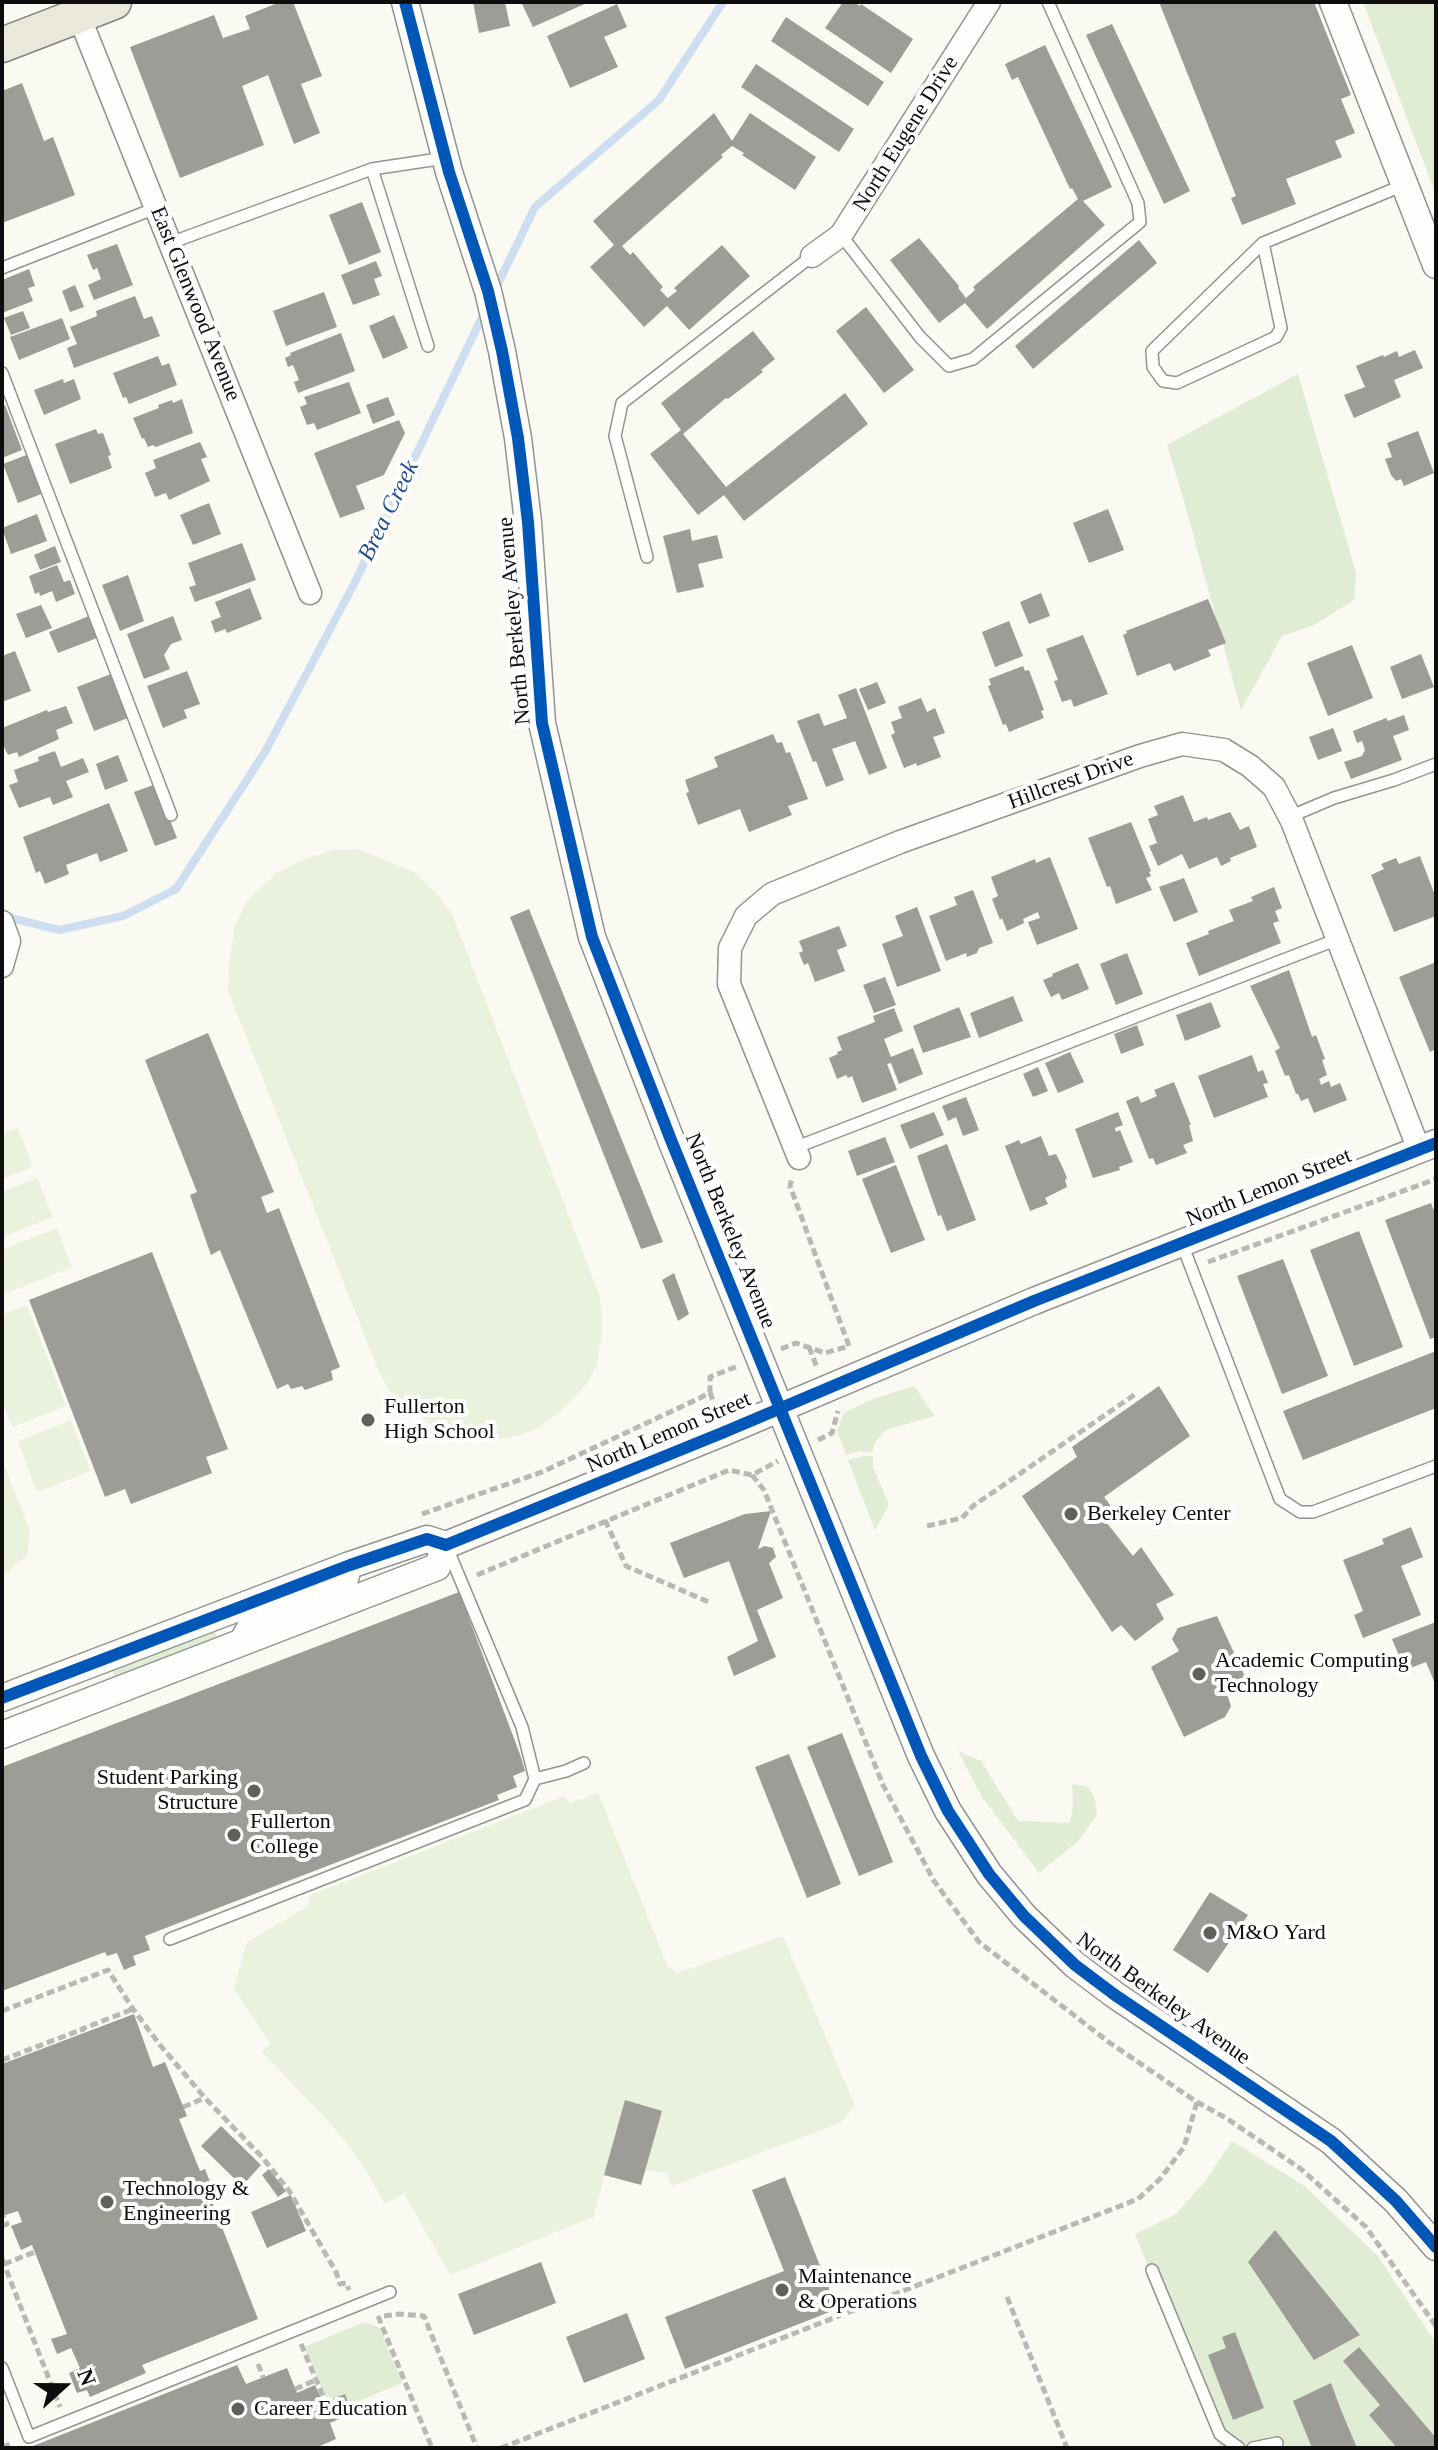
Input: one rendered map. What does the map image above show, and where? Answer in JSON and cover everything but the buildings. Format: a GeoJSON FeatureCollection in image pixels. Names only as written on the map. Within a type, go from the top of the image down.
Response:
{"type":"FeatureCollection","features":[{"type":"Feature","properties":{"kind":"main road"},"geometry":{"type":"LineString","coordinates":[[2,45],[114,2]]}},
{"type":"Feature","properties":{"kind":"street","name":"North Berkeley Avenue"},"geometry":{"type":"LineString","coordinates":[[405,2],[463,218],[488,291],[502,351],[518,438],[528,522],[542,723],[592,937],[921,1756],[948,1811],[989,1874],[1024,1916],[1075,1965],[1331,2141],[1396,2201],[1436,2247]]}},
{"type":"Feature","properties":{"kind":"street","name":"North Eugene Drive"},"geometry":{"type":"LineString","coordinates":[[812,256],[841,235],[989,2]]}},
{"type":"Feature","properties":{"kind":"street"},"geometry":{"type":"LineString","coordinates":[[1333,2],[1436,265]]}},
{"type":"Feature","properties":{"kind":"street","name":"East Glenwood Avenue"},"geometry":{"type":"LineString","coordinates":[[79,16],[310,593]]}},
{"type":"Feature","properties":{"kind":"street","name":"Hillcrest Drive"},"geometry":{"type":"LineString","coordinates":[[796,1153],[729,984],[730,948],[746,916],[772,894],[900,842],[1140,756],[1182,744],[1224,750],[1250,766],[1274,787],[1427,1146]]}},
{"type":"Feature","properties":{"kind":"street"},"geometry":{"type":"LineString","coordinates":[[2,965],[5,931]]}},
{"type":"Feature","properties":{"kind":"street","name":"North Lemon Street"},"geometry":{"type":"LineString","coordinates":[[2,1698],[350,1565],[427,1539],[446,1545],[1034,1301],[1186,1256],[1427,1146]]}},
{"type":"Feature","properties":{"kind":"street","name":"North Lemon Street"},"geometry":{"type":"LineString","coordinates":[[2,1735],[437,1567],[446,1545]]}},
{"type":"Feature","properties":{"kind":"lane"},"geometry":{"type":"LineString","coordinates":[[841,235],[920,337],[949,366],[973,359],[1140,222],[1138,203],[1048,2]]}},
{"type":"Feature","properties":{"kind":"lane"},"geometry":{"type":"LineString","coordinates":[[170,243],[372,169],[446,158]]}},
{"type":"Feature","properties":{"kind":"lane"},"geometry":{"type":"LineString","coordinates":[[372,169],[428,346]]}},
{"type":"Feature","properties":{"kind":"lane"},"geometry":{"type":"LineString","coordinates":[[1263,243],[1281,328],[1276,337],[1177,383],[1163,381],[1153,367],[1152,351],[1263,243],[1404,184]]}},
{"type":"Feature","properties":{"kind":"lane"},"geometry":{"type":"LineString","coordinates":[[2,268],[156,208]]}},
{"type":"Feature","properties":{"kind":"lane"},"geometry":{"type":"LineString","coordinates":[[647,557],[615,436],[622,403],[812,256]]}},
{"type":"Feature","properties":{"kind":"lane"},"geometry":{"type":"LineString","coordinates":[[2,373],[171,815]]}},
{"type":"Feature","properties":{"kind":"lane"},"geometry":{"type":"LineString","coordinates":[[1289,817],[1334,798],[1436,764]]}},
{"type":"Feature","properties":{"kind":"lane"},"geometry":{"type":"LineString","coordinates":[[796,1153],[1338,939]]}},
{"type":"Feature","properties":{"kind":"lane"},"geometry":{"type":"LineString","coordinates":[[1186,1256],[1280,1499],[1300,1512],[1313,1512],[1436,1466]]}},
{"type":"Feature","properties":{"kind":"lane"},"geometry":{"type":"LineString","coordinates":[[170,1939],[525,1800],[535,1779],[522,1727],[446,1545]]}},
{"type":"Feature","properties":{"kind":"lane"},"geometry":{"type":"LineString","coordinates":[[230,1647],[243,1625],[352,1582],[354,1574],[350,1565]]}},
{"type":"Feature","properties":{"kind":"lane"},"geometry":{"type":"LineString","coordinates":[[535,1779],[584,1763]]}},
{"type":"Feature","properties":{"kind":"lane"},"geometry":{"type":"LineString","coordinates":[[1152,2270],[1220,2434],[1239,2448]]}},
{"type":"Feature","properties":{"kind":"lane"},"geometry":{"type":"LineString","coordinates":[[2,2368],[29,2437],[390,2292]]}},
{"type":"Feature","properties":{"kind":"lane"},"geometry":{"type":"LineString","coordinates":[[1253,2448],[1277,2443]]}},
{"type":"Feature","properties":{"kind":"path"},"geometry":{"type":"LineString","coordinates":[[419,1515],[542,1472],[700,1398],[710,1392],[710,1377],[760,1357],[796,1343],[825,1353],[849,1346],[790,1186],[796,1153]]}},
{"type":"Feature","properties":{"kind":"path"},"geometry":{"type":"LineString","coordinates":[[1186,1256],[1216,1260],[1436,1179]]}},
{"type":"Feature","properties":{"kind":"path"},"geometry":{"type":"LineString","coordinates":[[927,1526],[962,1518],[973,1506],[1137,1393]]}},
{"type":"Feature","properties":{"kind":"path"},"geometry":{"type":"LineString","coordinates":[[462,1582],[729,1470],[752,1475],[832,1433],[841,1402]]}},
{"type":"Feature","properties":{"kind":"path"},"geometry":{"type":"LineString","coordinates":[[605,1520],[626,1566],[711,1603]]}},
{"type":"Feature","properties":{"kind":"path"},"geometry":{"type":"LineString","coordinates":[[2,2011],[108,1970],[133,2009],[205,2098],[262,2157],[290,2192],[340,2284],[346,2283],[356,2306]]}},
{"type":"Feature","properties":{"kind":"path"},"geometry":{"type":"LineString","coordinates":[[2,2060],[81,2032],[133,2009]]}},
{"type":"Feature","properties":{"kind":"path"},"geometry":{"type":"LineString","coordinates":[[183,2107],[205,2098]]}},
{"type":"Feature","properties":{"kind":"path"},"geometry":{"type":"LineString","coordinates":[[501,2448],[1138,2199],[1160,2179],[1184,2147],[1197,2102]]}},
{"type":"Feature","properties":{"kind":"path"},"geometry":{"type":"LineString","coordinates":[[2,2226],[7,2224],[3,2216]]}},
{"type":"Feature","properties":{"kind":"path"},"geometry":{"type":"LineString","coordinates":[[35,2252],[3,2262],[66,2423]]}},
{"type":"Feature","properties":{"kind":"path"},"geometry":{"type":"LineString","coordinates":[[1007,2297],[1067,2448]]}},
{"type":"Feature","properties":{"kind":"path"},"geometry":{"type":"LineString","coordinates":[[378,2316],[432,2448]]}},
{"type":"Feature","properties":{"kind":"path"},"geometry":{"type":"LineString","coordinates":[[424,2316],[477,2448]]}},
{"type":"Feature","properties":{"kind":"path"},"geometry":{"type":"LineString","coordinates":[[301,2344],[325,2401]]}},
{"type":"Feature","properties":{"kind":"path"},"geometry":{"type":"LineString","coordinates":[[295,2389],[316,2380]]}},
{"type":"Feature","properties":{"kind":"green space"},"geometry":{"type":"Polygon","coordinates":[[[1363,2],[1436,2],[1436,195],[1363,2]]]}},
{"type":"Feature","properties":{"kind":"green space"},"geometry":{"type":"Polygon","coordinates":[[[1298,374],[1356,573],[1354,600],[1314,625],[1282,636],[1241,710],[1167,445],[1298,374]]]}},
{"type":"Feature","properties":{"kind":"green space"},"geometry":{"type":"Polygon","coordinates":[[[335,849],[357,849],[414,872],[439,896],[452,914],[599,1294],[602,1337],[596,1366],[586,1385],[538,1428],[519,1435],[499,1439],[433,1427],[390,1391],[379,1372],[228,991],[235,926],[248,899],[277,873],[335,849]]]}},
{"type":"Feature","properties":{"kind":"green space"},"geometry":{"type":"Polygon","coordinates":[[[18,1128],[33,1167],[2,1179],[2,1134],[18,1128]]]}},
{"type":"Feature","properties":{"kind":"green space"},"geometry":{"type":"Polygon","coordinates":[[[37,1178],[53,1217],[2,1237],[2,1192],[37,1178]]]}},
{"type":"Feature","properties":{"kind":"green space"},"geometry":{"type":"Polygon","coordinates":[[[57,1228],[72,1267],[2,1295],[2,1250],[57,1228]]]}},
{"type":"Feature","properties":{"kind":"green space"},"geometry":{"type":"Polygon","coordinates":[[[27,1305],[66,1406],[12,1427],[2,1401],[2,1315],[27,1305]]]}},
{"type":"Feature","properties":{"kind":"green space"},"geometry":{"type":"Polygon","coordinates":[[[914,1386],[935,1416],[886,1430],[873,1445],[873,1452],[860,1451],[846,1455],[837,1431],[844,1413],[873,1399],[914,1386]]]}},
{"type":"Feature","properties":{"kind":"green space"},"geometry":{"type":"Polygon","coordinates":[[[71,1420],[91,1471],[37,1492],[18,1441],[71,1420]]]}},
{"type":"Feature","properties":{"kind":"green space"},"geometry":{"type":"Polygon","coordinates":[[[873,1456],[873,1467],[889,1505],[875,1530],[848,1460],[873,1456]]]}},
{"type":"Feature","properties":{"kind":"green space"},"geometry":{"type":"Polygon","coordinates":[[[2,1460],[29,1528],[28,1555],[2,1577],[2,1460]]]}},
{"type":"Feature","properties":{"kind":"green space"},"geometry":{"type":"Polygon","coordinates":[[[214,1631],[217,1636],[199,1648],[116,1679],[111,1669],[214,1631]]]}},
{"type":"Feature","properties":{"kind":"green space"},"geometry":{"type":"Polygon","coordinates":[[[958,1751],[981,1761],[1018,1821],[1070,1823],[1072,1784],[1089,1787],[1097,1815],[1078,1841],[1039,1873],[982,1797],[958,1751]]]}},
{"type":"Feature","properties":{"kind":"green space"},"geometry":{"type":"Polygon","coordinates":[[[598,1793],[668,1967],[678,1973],[783,1936],[855,2106],[840,2123],[672,2186],[666,2173],[645,2170],[626,2101],[593,2217],[450,2275],[404,2193],[385,2204],[361,2162],[332,2125],[261,2051],[271,2044],[234,1989],[246,1943],[310,1905],[308,1896],[565,1796],[569,1804],[598,1793]]]}},
{"type":"Feature","properties":{"kind":"green space"},"geometry":{"type":"Polygon","coordinates":[[[1232,2141],[1303,2185],[1377,2255],[1436,2343],[1436,2448],[1220,2448],[1135,2234],[1176,2214],[1206,2180],[1232,2141]]]}},
{"type":"Feature","properties":{"kind":"green space"},"geometry":{"type":"Polygon","coordinates":[[[365,2322],[380,2328],[402,2383],[349,2405],[345,2394],[327,2401],[304,2347],[365,2322]]]}},
{"type":"Feature","properties":{"kind":"waterway","name":"Brea Creek"},"geometry":{"type":"LineString","coordinates":[[494,292],[535,207],[659,100],[723,2]]}},
{"type":"Feature","properties":{"kind":"waterway","name":"Brea Creek"},"geometry":{"type":"LineString","coordinates":[[3,916],[59,930],[123,916],[176,889],[265,752],[353,586],[485,311]]}},
{"type":"Feature","properties":{"kind":"cycle path"},"geometry":{"type":"LineString","coordinates":[[405,2],[449,172],[488,291],[502,351],[518,438],[528,522],[542,723],[592,937],[921,1756],[948,1811],[989,1874],[1024,1916],[1075,1965],[1331,2141],[1396,2201],[1436,2247]]}},
{"type":"Feature","properties":{"kind":"cycle path"},"geometry":{"type":"LineString","coordinates":[[2,1698],[350,1565],[427,1539],[446,1545],[1034,1301],[1436,1143]]}},
{"type":"Feature","properties":{"kind":"place","name":"Fullerton High School"},"geometry":{"type":"Point","coordinates":[368,1420]}},
{"type":"Feature","properties":{"kind":"place","name":"Berkeley Center"},"geometry":{"type":"Point","coordinates":[1071,1514]}},
{"type":"Feature","properties":{"kind":"place","name":"Academic Computing Technology"},"geometry":{"type":"Point","coordinates":[1199,1674]}},
{"type":"Feature","properties":{"kind":"place","name":"Student Parking Structure"},"geometry":{"type":"Point","coordinates":[254,1791]}},
{"type":"Feature","properties":{"kind":"place","name":"Fullerton College"},"geometry":{"type":"Point","coordinates":[234,1835]}},
{"type":"Feature","properties":{"kind":"place","name":"M&O Yard"},"geometry":{"type":"Point","coordinates":[1210,1933]}},
{"type":"Feature","properties":{"kind":"place","name":"Technology & Engineering"},"geometry":{"type":"Point","coordinates":[107,2202]}},
{"type":"Feature","properties":{"kind":"place","name":"Maintenance & Operations"},"geometry":{"type":"Point","coordinates":[782,2290]}},
{"type":"Feature","properties":{"kind":"place","name":"Career Education"},"geometry":{"type":"Point","coordinates":[238,2409]}}]}
